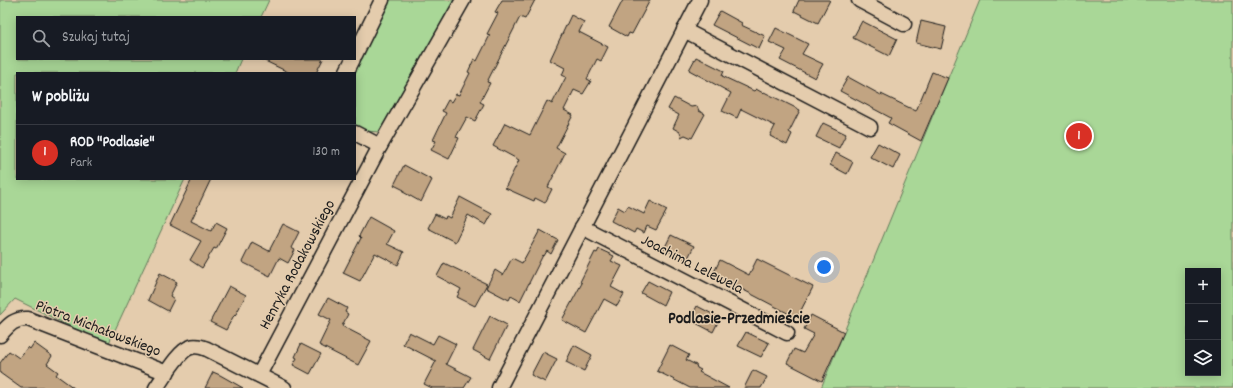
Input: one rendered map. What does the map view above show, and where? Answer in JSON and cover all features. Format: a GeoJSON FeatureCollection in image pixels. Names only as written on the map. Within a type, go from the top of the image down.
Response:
{"type":"FeatureCollection","features":[{"type":"Feature","properties":{"kind":"street"},"geometry":{"type":"LineString","coordinates":[[356,52],[382,0]]}},
{"type":"Feature","properties":{"kind":"street","name":"Henryka Rodakowskiego"},"geometry":{"type":"LineString","coordinates":[[259,375],[380,146],[463,0]]}},
{"type":"Feature","properties":{"kind":"street"},"geometry":{"type":"LineString","coordinates":[[499,388],[700,0]]}},
{"type":"Feature","properties":{"kind":"street"},"geometry":{"type":"LineString","coordinates":[[859,0],[904,24]]}},
{"type":"Feature","properties":{"kind":"street"},"geometry":{"type":"LineString","coordinates":[[684,30],[870,127]]}},
{"type":"Feature","properties":{"kind":"street"},"geometry":{"type":"LineString","coordinates":[[346,72],[352,60]]}},
{"type":"Feature","properties":{"kind":"street"},"geometry":{"type":"LineString","coordinates":[[356,134],[380,146]]}},
{"type":"Feature","properties":{"kind":"street","name":"Joachima Lelewela"},"geometry":{"type":"LineString","coordinates":[[582,227],[787,333]]}},
{"type":"Feature","properties":{"kind":"street","name":"Piotra Michałowskiego"},"geometry":{"type":"LineString","coordinates":[[0,336],[15,321],[21,318],[28,319],[167,373]]}},
{"type":"Feature","properties":{"kind":"street","name":"Piotra Michałowskiego"},"geometry":{"type":"LineString","coordinates":[[156,388],[181,354],[187,348],[195,346],[207,349],[259,375]]}},
{"type":"Feature","properties":{"kind":"street"},"geometry":{"type":"LineString","coordinates":[[259,375],[284,388]]}},
{"type":"Feature","properties":{"kind":"green space"},"geometry":{"type":"Polygon","coordinates":[[[0,0],[269,0],[261,16],[16,16],[16,60],[241,60],[235,72],[16,72],[16,180],[185,180],[108,345],[15,299],[0,315],[0,0]]]}},
{"type":"Feature","properties":{"kind":"green space"},"geometry":{"type":"Polygon","coordinates":[[[389,0],[454,0],[379,132],[366,131],[356,126],[356,72],[353,72],[389,0]]]}},
{"type":"Feature","properties":{"kind":"green space"},"geometry":{"type":"Polygon","coordinates":[[[980,0],[1233,0],[1233,388],[821,388],[980,0]]]}},
{"type":"Feature","properties":{"kind":"building"},"geometry":{"type":"Polygon","coordinates":[[[502,0],[535,0],[525,19],[520,17],[487,82],[490,83],[480,102],[484,104],[475,121],[467,117],[456,137],[459,138],[449,159],[431,150],[436,141],[433,140],[446,113],[442,111],[448,100],[451,102],[456,94],[459,95],[470,73],[468,72],[474,59],[477,61],[490,35],[487,34],[498,13],[495,12],[502,0]]]}},
{"type":"Feature","properties":{"kind":"building"},"geometry":{"type":"Polygon","coordinates":[[[623,0],[650,0],[632,34],[629,33],[627,37],[609,27],[623,0]]]}},
{"type":"Feature","properties":{"kind":"building"},"geometry":{"type":"Polygon","coordinates":[[[799,0],[830,0],[818,23],[794,11],[799,0]]]}},
{"type":"Feature","properties":{"kind":"building"},"geometry":{"type":"Polygon","coordinates":[[[720,11],[742,23],[741,25],[765,36],[759,49],[712,25],[720,11]]]}},
{"type":"Feature","properties":{"kind":"building"},"geometry":{"type":"Polygon","coordinates":[[[571,15],[584,22],[579,32],[608,47],[601,61],[597,59],[587,79],[591,81],[583,94],[574,90],[564,110],[573,115],[556,148],[565,153],[548,187],[552,189],[545,203],[535,198],[534,201],[505,188],[519,160],[493,146],[505,123],[530,135],[547,101],[552,104],[566,77],[562,75],[565,68],[550,60],[571,15]]]}},
{"type":"Feature","properties":{"kind":"building"},"geometry":{"type":"Polygon","coordinates":[[[862,21],[897,39],[889,56],[853,38],[862,21]]]}},
{"type":"Feature","properties":{"kind":"building"},"geometry":{"type":"Polygon","coordinates":[[[921,21],[946,27],[941,49],[916,43],[921,21]]]}},
{"type":"Feature","properties":{"kind":"building"},"geometry":{"type":"Polygon","coordinates":[[[776,28],[808,44],[802,54],[823,64],[815,78],[780,60],[786,50],[769,42],[776,28]]]}},
{"type":"Feature","properties":{"kind":"building"},"geometry":{"type":"Polygon","coordinates":[[[696,57],[724,71],[722,76],[754,91],[756,89],[763,93],[764,92],[800,110],[789,132],[792,134],[787,145],[770,136],[775,126],[741,109],[737,118],[722,111],[731,93],[689,70],[696,57]]]}},
{"type":"Feature","properties":{"kind":"building"},"geometry":{"type":"Polygon","coordinates":[[[263,60],[322,60],[316,72],[288,72],[263,60]]]}},
{"type":"Feature","properties":{"kind":"building"},"geometry":{"type":"Polygon","coordinates":[[[932,72],[948,78],[921,141],[888,123],[891,118],[840,91],[848,77],[881,95],[916,111],[932,72]]]}},
{"type":"Feature","properties":{"kind":"building"},"geometry":{"type":"Polygon","coordinates":[[[674,98],[691,107],[697,106],[699,111],[705,114],[692,138],[685,135],[681,137],[680,132],[673,128],[679,115],[668,109],[674,98]]]}},
{"type":"Feature","properties":{"kind":"building"},"geometry":{"type":"Polygon","coordinates":[[[823,123],[846,134],[839,148],[816,137],[823,123]]]}},
{"type":"Feature","properties":{"kind":"building"},"geometry":{"type":"Polygon","coordinates":[[[878,143],[900,155],[893,169],[870,157],[878,143]]]}},
{"type":"Feature","properties":{"kind":"building"},"geometry":{"type":"Polygon","coordinates":[[[836,153],[853,162],[847,174],[830,165],[836,153]]]}},
{"type":"Feature","properties":{"kind":"building"},"geometry":{"type":"Polygon","coordinates":[[[404,165],[432,180],[421,202],[394,185],[404,165]]]}},
{"type":"Feature","properties":{"kind":"building"},"geometry":{"type":"Polygon","coordinates":[[[192,180],[211,180],[191,221],[211,231],[216,222],[227,228],[216,249],[214,248],[202,268],[190,260],[201,241],[170,225],[192,180]]]}},
{"type":"Feature","properties":{"kind":"building"},"geometry":{"type":"Polygon","coordinates":[[[460,197],[492,214],[486,225],[468,215],[455,242],[428,228],[435,214],[445,219],[446,216],[450,218],[460,197]]]}},
{"type":"Feature","properties":{"kind":"building"},"geometry":{"type":"Polygon","coordinates":[[[650,201],[667,210],[656,230],[647,226],[644,233],[636,229],[634,233],[611,221],[618,207],[625,211],[628,206],[644,214],[650,201]]]}},
{"type":"Feature","properties":{"kind":"building"},"geometry":{"type":"Polygon","coordinates":[[[369,217],[394,231],[387,244],[404,252],[398,265],[375,253],[360,281],[343,273],[361,238],[359,236],[369,217]]]}},
{"type":"Feature","properties":{"kind":"building"},"geometry":{"type":"Polygon","coordinates":[[[283,224],[299,232],[291,248],[295,250],[288,263],[279,258],[270,276],[242,262],[252,242],[269,251],[283,224]]]}},
{"type":"Feature","properties":{"kind":"building"},"geometry":{"type":"Polygon","coordinates":[[[540,230],[558,240],[551,254],[547,251],[544,256],[543,255],[520,301],[511,296],[509,300],[486,288],[495,270],[503,275],[512,258],[522,263],[540,230]]]}},
{"type":"Feature","properties":{"kind":"building"},"geometry":{"type":"Polygon","coordinates":[[[671,235],[694,246],[687,260],[664,249],[671,235]]]}},
{"type":"Feature","properties":{"kind":"building"},"geometry":{"type":"Polygon","coordinates":[[[599,249],[614,256],[611,261],[622,266],[611,287],[624,294],[617,306],[604,299],[586,333],[562,320],[582,283],[580,282],[595,252],[597,253],[599,249]]]}},
{"type":"Feature","properties":{"kind":"building"},"geometry":{"type":"Polygon","coordinates":[[[757,259],[813,287],[797,318],[713,274],[720,260],[749,275],[757,259]]]}},
{"type":"Feature","properties":{"kind":"building"},"geometry":{"type":"Polygon","coordinates":[[[444,263],[487,284],[475,306],[457,297],[461,289],[437,276],[444,263]]]}},
{"type":"Feature","properties":{"kind":"building"},"geometry":{"type":"Polygon","coordinates":[[[160,273],[177,282],[170,296],[174,299],[168,311],[148,300],[160,273]]]}},
{"type":"Feature","properties":{"kind":"building"},"geometry":{"type":"Polygon","coordinates":[[[648,281],[669,292],[663,305],[641,293],[648,281]]]}},
{"type":"Feature","properties":{"kind":"building"},"geometry":{"type":"Polygon","coordinates":[[[229,286],[246,295],[226,330],[210,322],[229,286]]]}},
{"type":"Feature","properties":{"kind":"building"},"geometry":{"type":"Polygon","coordinates":[[[328,298],[347,308],[345,312],[348,314],[342,326],[371,341],[358,365],[319,345],[331,320],[319,314],[328,298]]]}},
{"type":"Feature","properties":{"kind":"building"},"geometry":{"type":"Polygon","coordinates":[[[697,306],[720,318],[713,332],[690,320],[697,306]]]}},
{"type":"Feature","properties":{"kind":"building"},"geometry":{"type":"Polygon","coordinates":[[[811,315],[844,332],[822,381],[787,363],[794,349],[803,353],[814,334],[804,329],[811,315]]]}},
{"type":"Feature","properties":{"kind":"building"},"geometry":{"type":"Polygon","coordinates":[[[490,316],[507,325],[490,359],[473,350],[490,316]]]}},
{"type":"Feature","properties":{"kind":"building"},"geometry":{"type":"Polygon","coordinates":[[[409,332],[433,344],[438,335],[456,344],[446,364],[471,377],[464,388],[432,388],[424,384],[436,361],[403,344],[409,332]]]}},
{"type":"Feature","properties":{"kind":"building"},"geometry":{"type":"Polygon","coordinates":[[[746,332],[769,343],[761,357],[738,346],[746,332]]]}},
{"type":"Feature","properties":{"kind":"building"},"geometry":{"type":"Polygon","coordinates":[[[34,343],[52,356],[47,364],[58,372],[56,375],[74,388],[21,388],[0,373],[0,363],[9,351],[19,358],[28,347],[30,349],[34,343]]]}},
{"type":"Feature","properties":{"kind":"building"},"geometry":{"type":"Polygon","coordinates":[[[301,344],[321,354],[310,374],[293,365],[297,358],[295,357],[301,344]]]}},
{"type":"Feature","properties":{"kind":"building"},"geometry":{"type":"Polygon","coordinates":[[[574,345],[592,355],[584,371],[566,362],[574,345]]]}},
{"type":"Feature","properties":{"kind":"building"},"geometry":{"type":"Polygon","coordinates":[[[670,345],[689,355],[686,360],[696,365],[697,368],[701,370],[699,372],[729,388],[690,388],[657,371],[670,345]]]}},
{"type":"Feature","properties":{"kind":"building"},"geometry":{"type":"Polygon","coordinates":[[[543,352],[557,359],[545,382],[531,375],[543,352]]]}},
{"type":"Feature","properties":{"kind":"building"},"geometry":{"type":"Polygon","coordinates":[[[753,370],[767,377],[761,388],[744,388],[753,370]]]}},
{"type":"Feature","properties":{"kind":"building"},"geometry":{"type":"Polygon","coordinates":[[[213,372],[220,375],[243,388],[205,388],[213,372]]]}},
{"type":"Feature","properties":{"kind":"place","name":"ROD \"Podlasie\""},"geometry":{"type":"Point","coordinates":[1079,136]}},
{"type":"Feature","properties":{"kind":"district","name":"Podlasie-Przedmieście"},"geometry":{"type":"Point","coordinates":[739,320]}}]}
